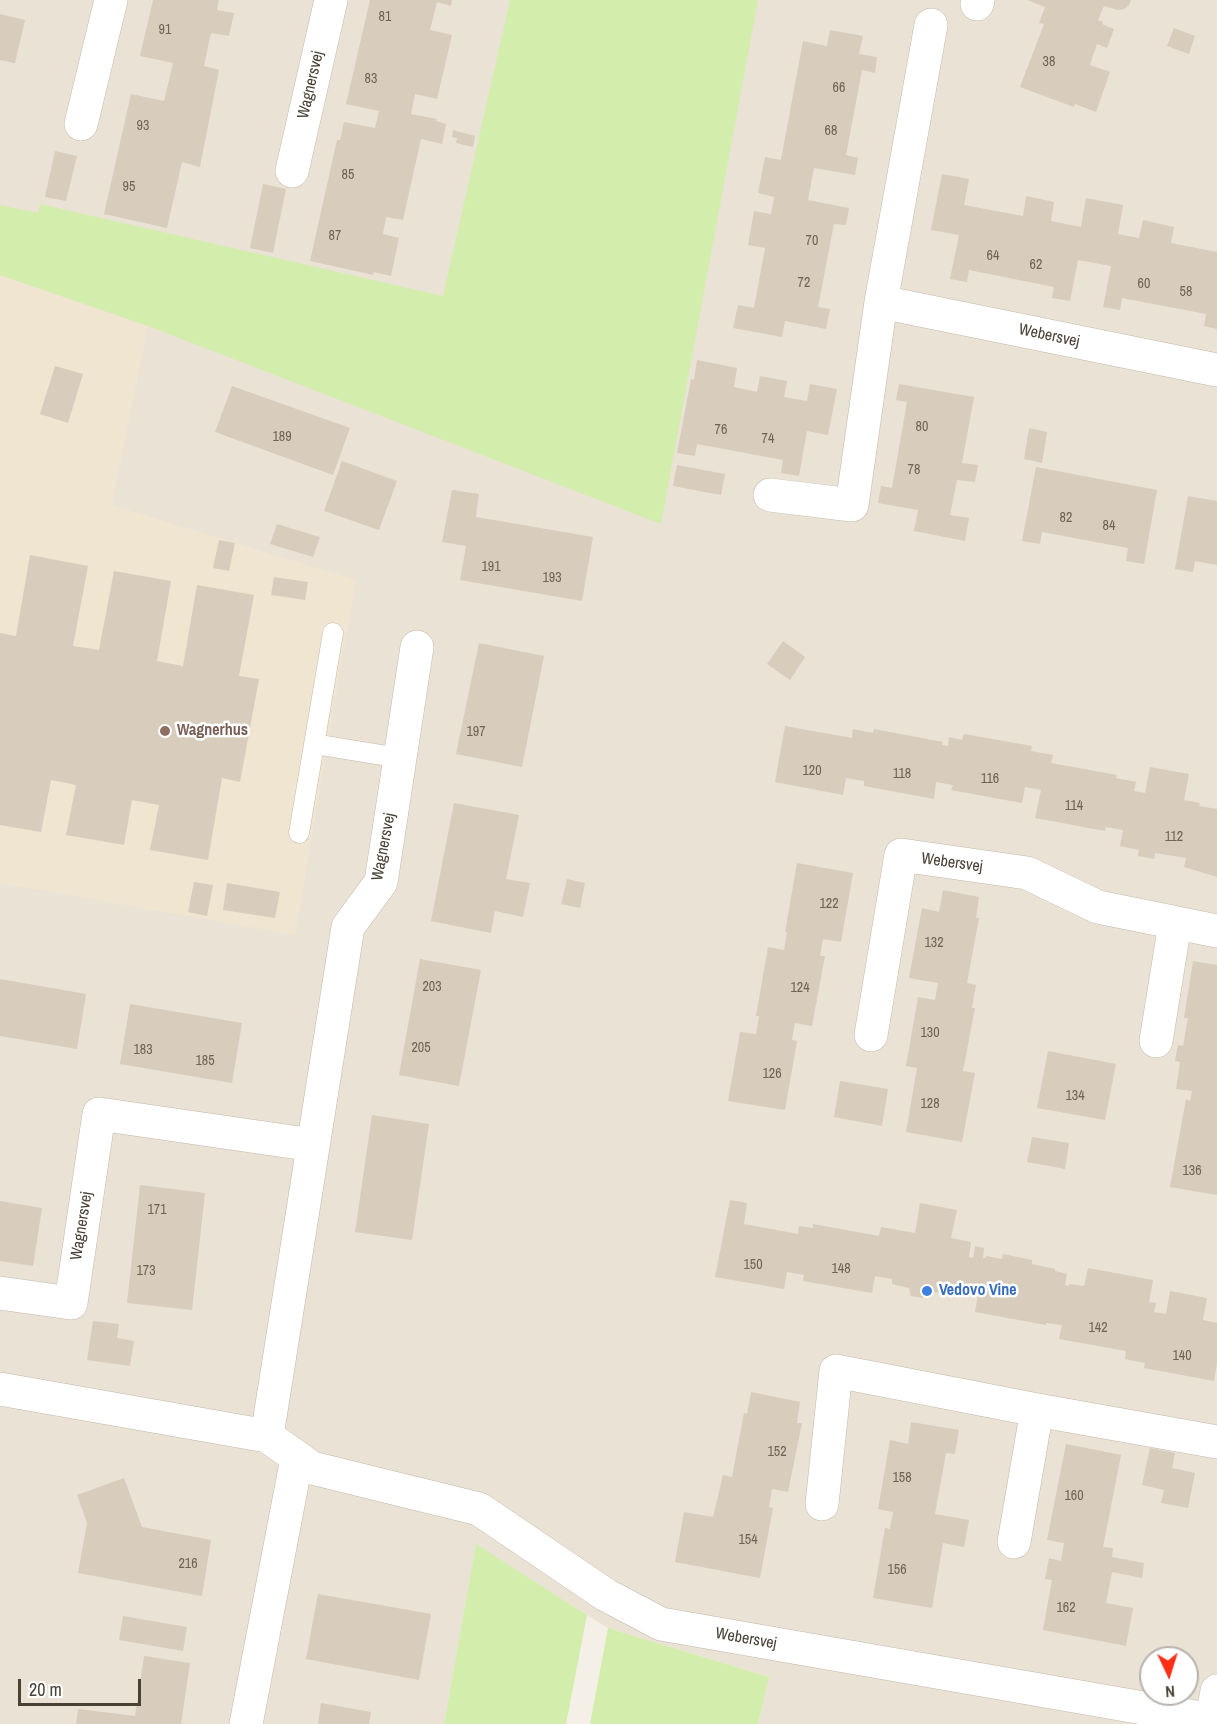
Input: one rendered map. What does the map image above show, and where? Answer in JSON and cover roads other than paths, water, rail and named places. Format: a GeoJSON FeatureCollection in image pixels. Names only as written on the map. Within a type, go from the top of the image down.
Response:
{"type":"FeatureCollection","features":[{"type":"Feature","properties":{"kind":"street"},"geometry":{"type":"LineString","coordinates":[[81,124],[111,0]]}},
{"type":"Feature","properties":{"kind":"street","name":"Wagnersvej"},"geometry":{"type":"LineString","coordinates":[[292,171],[331,0]]}},
{"type":"Feature","properties":{"kind":"street"},"geometry":{"type":"LineString","coordinates":[[770,495],[852,505],[880,302],[931,25]]}},
{"type":"Feature","properties":{"kind":"street","name":"Webersvej"},"geometry":{"type":"LineString","coordinates":[[880,302],[1217,370]]}},
{"type":"Feature","properties":{"kind":"street","name":"Wagnersvej"},"geometry":{"type":"LineString","coordinates":[[267,1436],[348,927],[381,882],[417,647]]}},
{"type":"Feature","properties":{"kind":"street","name":"Webersvej"},"geometry":{"type":"LineString","coordinates":[[871,1035],[901,855],[1027,873],[1098,907],[1217,931]]}},
{"type":"Feature","properties":{"kind":"street"},"geometry":{"type":"LineString","coordinates":[[1156,1041],[1175,924]]}},
{"type":"Feature","properties":{"kind":"street","name":"Wagnersvej"},"geometry":{"type":"LineString","coordinates":[[0,1293],[71,1303],[99,1114],[313,1145]]}},
{"type":"Feature","properties":{"kind":"street"},"geometry":{"type":"LineString","coordinates":[[822,1504],[836,1371],[1217,1442]]}},
{"type":"Feature","properties":{"kind":"street"},"geometry":{"type":"LineString","coordinates":[[0,1389],[267,1436],[304,1463],[246,1724]]}},
{"type":"Feature","properties":{"kind":"street"},"geometry":{"type":"LineString","coordinates":[[1014,1542],[1037,1410]]}},
{"type":"Feature","properties":{"kind":"street","name":"Webersvej"},"geometry":{"type":"LineString","coordinates":[[304,1463],[479,1509],[606,1595],[661,1624],[1214,1711]]}},
{"type":"Feature","properties":{"kind":"lane"},"geometry":{"type":"LineString","coordinates":[[299,833],[333,633]]}},
{"type":"Feature","properties":{"kind":"lane"},"geometry":{"type":"LineString","coordinates":[[314,744],[400,758]]}},
{"type":"Feature","properties":{"kind":"place","name":"Wagnerhus"},"geometry":{"type":"Point","coordinates":[165,731]}},
{"type":"Feature","properties":{"kind":"place","name":"Vedovo Vine"},"geometry":{"type":"Point","coordinates":[927,1291]}}]}
